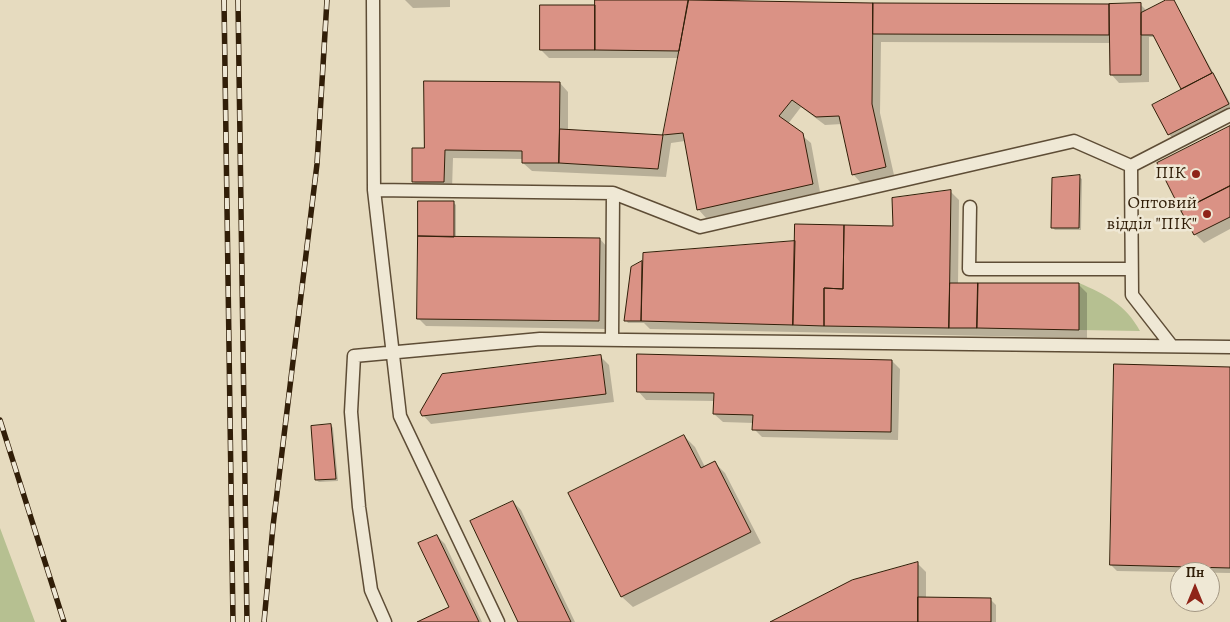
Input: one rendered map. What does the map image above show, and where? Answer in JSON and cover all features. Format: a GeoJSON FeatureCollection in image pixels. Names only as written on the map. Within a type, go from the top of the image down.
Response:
{"type":"FeatureCollection","features":[{"type":"Feature","properties":{"kind":"lane"},"geometry":{"type":"LineString","coordinates":[[373,0],[374,190],[400,416],[498,622]]}},
{"type":"Feature","properties":{"kind":"lane"},"geometry":{"type":"LineString","coordinates":[[1131,166],[1230,115]]}},
{"type":"Feature","properties":{"kind":"lane"},"geometry":{"type":"LineString","coordinates":[[374,190],[614,193],[700,227],[1074,141],[1131,166]]}},
{"type":"Feature","properties":{"kind":"lane"},"geometry":{"type":"LineString","coordinates":[[1131,166],[1132,295],[1171,345]]}},
{"type":"Feature","properties":{"kind":"lane"},"geometry":{"type":"LineString","coordinates":[[612,339],[614,193]]}},
{"type":"Feature","properties":{"kind":"lane"},"geometry":{"type":"LineString","coordinates":[[970,206],[969,268],[1131,268]]}},
{"type":"Feature","properties":{"kind":"lane"},"geometry":{"type":"LineString","coordinates":[[385,622],[375,601],[369,578],[359,507],[350,412],[354,356],[540,338],[1230,347]]}},
{"type":"Feature","properties":{"kind":"green space"},"geometry":{"type":"Polygon","coordinates":[[[1079,283],[1098,291],[1114,301],[1128,314],[1140,331],[1079,330],[1079,283]]]}},
{"type":"Feature","properties":{"kind":"green space"},"geometry":{"type":"Polygon","coordinates":[[[0,528],[35,622],[0,622],[0,528]]]}},
{"type":"Feature","properties":{"kind":"building"},"geometry":{"type":"Polygon","coordinates":[[[595,0],[688,0],[679,51],[595,50],[595,0]]]}},
{"type":"Feature","properties":{"kind":"building"},"geometry":{"type":"Polygon","coordinates":[[[689,0],[873,3],[872,104],[886,167],[852,175],[839,116],[816,117],[792,100],[779,116],[803,133],[813,184],[697,210],[683,133],[663,135],[689,0]]]}},
{"type":"Feature","properties":{"kind":"building"},"geometry":{"type":"Polygon","coordinates":[[[1166,0],[1174,0],[1212,73],[1181,89],[1153,35],[1141,35],[1141,13],[1166,0]]]}},
{"type":"Feature","properties":{"kind":"building"},"geometry":{"type":"Polygon","coordinates":[[[873,3],[1109,4],[1109,35],[873,34],[873,3]]]}},
{"type":"Feature","properties":{"kind":"building"},"geometry":{"type":"Polygon","coordinates":[[[1141,3],[1141,75],[1110,75],[1109,4],[1141,3]]]}},
{"type":"Feature","properties":{"kind":"building"},"geometry":{"type":"Polygon","coordinates":[[[540,5],[595,5],[595,50],[540,50],[540,5]]]}},
{"type":"Feature","properties":{"kind":"building"},"geometry":{"type":"Polygon","coordinates":[[[1213,73],[1229,104],[1168,135],[1152,105],[1213,73]]]}},
{"type":"Feature","properties":{"kind":"building"},"geometry":{"type":"Polygon","coordinates":[[[424,81],[560,82],[559,163],[522,163],[522,151],[445,150],[444,182],[412,182],[412,148],[424,148],[424,81]]]}},
{"type":"Feature","properties":{"kind":"building","name":"ПІК"},"geometry":{"type":"Polygon","coordinates":[[[1230,126],[1230,186],[1181,211],[1157,163],[1230,126]]]}},
{"type":"Feature","properties":{"kind":"building"},"geometry":{"type":"Polygon","coordinates":[[[560,129],[663,135],[658,169],[559,163],[560,129]]]}},
{"type":"Feature","properties":{"kind":"building"},"geometry":{"type":"Polygon","coordinates":[[[1080,175],[1079,228],[1051,228],[1052,178],[1080,175]]]}},
{"type":"Feature","properties":{"kind":"building","name":"Оптовий відділ \"ПІК\""},"geometry":{"type":"Polygon","coordinates":[[[1230,186],[1230,217],[1194,235],[1181,211],[1230,186]]]}},
{"type":"Feature","properties":{"kind":"building"},"geometry":{"type":"Polygon","coordinates":[[[951,190],[949,328],[824,326],[824,288],[843,289],[844,225],[893,226],[892,198],[951,190]]]}},
{"type":"Feature","properties":{"kind":"building"},"geometry":{"type":"Polygon","coordinates":[[[418,201],[454,201],[454,237],[418,236],[418,201]]]}},
{"type":"Feature","properties":{"kind":"building"},"geometry":{"type":"Polygon","coordinates":[[[795,224],[844,225],[843,289],[824,288],[824,326],[793,325],[795,224]]]}},
{"type":"Feature","properties":{"kind":"building"},"geometry":{"type":"Polygon","coordinates":[[[418,236],[600,238],[599,321],[417,319],[418,236]]]}},
{"type":"Feature","properties":{"kind":"building"},"geometry":{"type":"Polygon","coordinates":[[[795,241],[793,325],[641,321],[643,253],[795,241]]]}},
{"type":"Feature","properties":{"kind":"building"},"geometry":{"type":"Polygon","coordinates":[[[642,261],[641,321],[624,321],[631,267],[642,261]]]}},
{"type":"Feature","properties":{"kind":"building"},"geometry":{"type":"Polygon","coordinates":[[[950,283],[978,283],[977,328],[949,328],[950,283]]]}},
{"type":"Feature","properties":{"kind":"building"},"geometry":{"type":"Polygon","coordinates":[[[978,283],[1079,283],[1079,330],[977,328],[978,283]]]}},
{"type":"Feature","properties":{"kind":"building"},"geometry":{"type":"Polygon","coordinates":[[[637,354],[892,360],[891,432],[752,430],[753,415],[713,414],[714,393],[637,392],[637,354]]]}},
{"type":"Feature","properties":{"kind":"building"},"geometry":{"type":"Polygon","coordinates":[[[601,355],[606,394],[422,416],[420,412],[442,374],[601,355]]]}},
{"type":"Feature","properties":{"kind":"building"},"geometry":{"type":"Polygon","coordinates":[[[1114,364],[1230,367],[1230,568],[1220,568],[1220,562],[1170,562],[1170,566],[1110,565],[1114,364]]]}},
{"type":"Feature","properties":{"kind":"building"},"geometry":{"type":"Polygon","coordinates":[[[331,424],[336,479],[315,480],[311,426],[331,424]]]}},
{"type":"Feature","properties":{"kind":"building"},"geometry":{"type":"Polygon","coordinates":[[[684,435],[701,468],[715,461],[751,532],[621,597],[568,493],[684,435]]]}},
{"type":"Feature","properties":{"kind":"building"},"geometry":{"type":"Polygon","coordinates":[[[513,501],[571,622],[518,622],[470,521],[513,501]]]}},
{"type":"Feature","properties":{"kind":"building"},"geometry":{"type":"Polygon","coordinates":[[[437,535],[479,622],[417,622],[449,607],[418,543],[437,535]]]}},
{"type":"Feature","properties":{"kind":"building"},"geometry":{"type":"Polygon","coordinates":[[[918,562],[918,622],[770,622],[852,580],[918,562]]]}},
{"type":"Feature","properties":{"kind":"building"},"geometry":{"type":"Polygon","coordinates":[[[918,597],[991,598],[991,622],[918,622],[918,597]]]}},
{"type":"Feature","properties":{"kind":"railway"},"geometry":{"type":"LineString","coordinates":[[224,0],[233,622]]}},
{"type":"Feature","properties":{"kind":"railway"},"geometry":{"type":"LineString","coordinates":[[238,0],[247,622]]}},
{"type":"Feature","properties":{"kind":"railway"},"geometry":{"type":"LineString","coordinates":[[264,622],[273,526],[317,164],[327,0]]}},
{"type":"Feature","properties":{"kind":"railway"},"geometry":{"type":"LineString","coordinates":[[0,420],[64,622]]}},
{"type":"Feature","properties":{"kind":"place","name":"ПІК"},"geometry":{"type":"Point","coordinates":[1196,174]}},
{"type":"Feature","properties":{"kind":"place","name":"Оптовий відділ \"ПІК\""},"geometry":{"type":"Point","coordinates":[1207,214]}}]}
